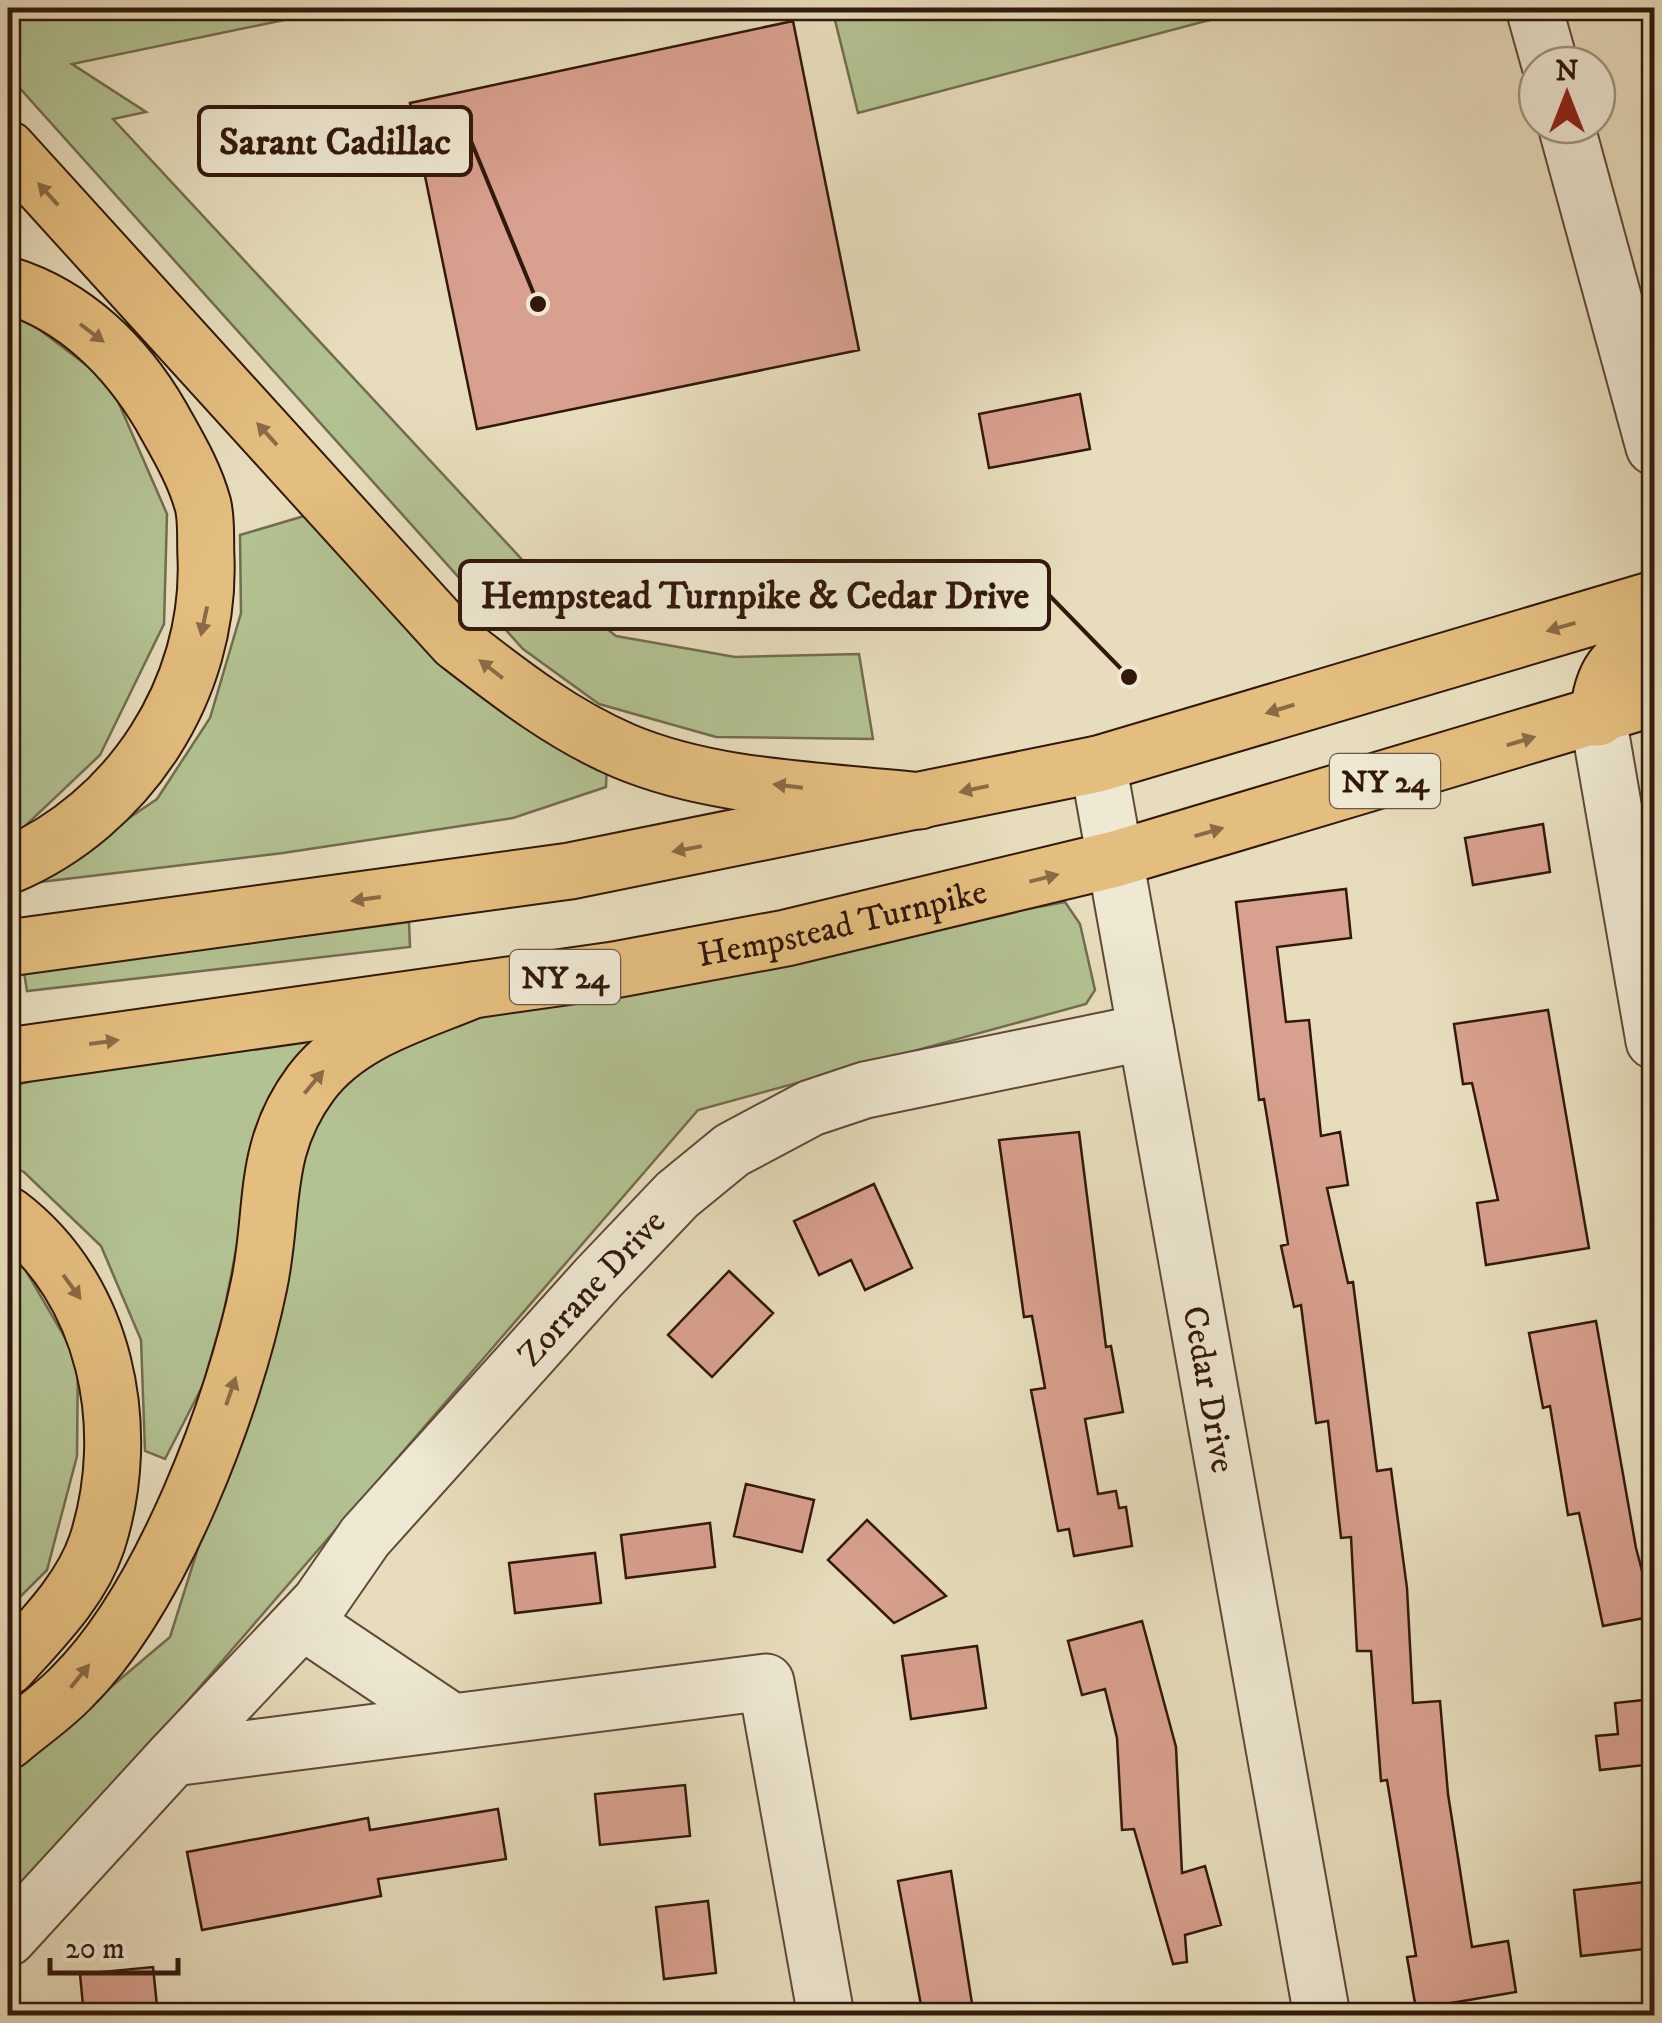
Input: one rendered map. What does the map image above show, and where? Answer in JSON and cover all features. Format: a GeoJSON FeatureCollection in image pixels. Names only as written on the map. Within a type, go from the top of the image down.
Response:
{"type":"FeatureCollection","features":[{"type":"Feature","properties":{"kind":"main road"},"geometry":{"type":"LineString","coordinates":[[8,149],[456,642],[538,705],[625,752],[724,778],[920,801]]}},
{"type":"Feature","properties":{"kind":"main road"},"geometry":{"type":"LineString","coordinates":[[8,285],[27,291],[96,333],[138,376],[196,484],[204,510],[208,604],[196,659],[158,737],[124,784],[79,825],[8,866]]}},
{"type":"Feature","properties":{"kind":"main road"},"geometry":{"type":"LineString","coordinates":[[8,948],[570,871],[1098,764],[1654,599]]}},
{"type":"Feature","properties":{"kind":"main road"},"geometry":{"type":"LineString","coordinates":[[1598,718],[1603,680],[1612,664],[1626,652],[1654,639]]}},
{"type":"Feature","properties":{"kind":"main road","name":"Hempstead Turnpike"},"geometry":{"type":"LineString","coordinates":[[8,1056],[474,990],[786,938],[1115,860],[1598,718],[1654,698]]}},
{"type":"Feature","properties":{"kind":"main road"},"geometry":{"type":"LineString","coordinates":[[8,1740],[73,1686],[135,1604],[211,1452],[243,1356],[260,1280],[281,1130],[313,1080],[360,1037],[474,990]]}},
{"type":"Feature","properties":{"kind":"main road"},"geometry":{"type":"LineString","coordinates":[[8,1215],[80,1296],[109,1376],[112,1475],[96,1545],[64,1604],[8,1667]]}},
{"type":"Feature","properties":{"kind":"street"},"geometry":{"type":"LineString","coordinates":[[1534,8],[1544,45]]}},
{"type":"Feature","properties":{"kind":"street"},"geometry":{"type":"LineString","coordinates":[[1571,145],[1654,447]]}},
{"type":"Feature","properties":{"kind":"street"},"geometry":{"type":"LineString","coordinates":[[1598,718],[1654,1042]]}},
{"type":"Feature","properties":{"kind":"street","name":"Cedar Drive"},"geometry":{"type":"LineString","coordinates":[[1098,764],[1322,2016]]}},
{"type":"Feature","properties":{"kind":"street","name":"Zorrane Drive"},"geometry":{"type":"LineString","coordinates":[[8,1938],[302,1620],[365,1537],[598,1278],[677,1196],[732,1150],[810,1108],[866,1090],[1146,1032]]}},
{"type":"Feature","properties":{"kind":"street"},"geometry":{"type":"LineString","coordinates":[[302,1620],[450,1721]]}},
{"type":"Feature","properties":{"kind":"street"},"geometry":{"type":"LineString","coordinates":[[173,1758],[766,1682],[826,2016]]}},
{"type":"Feature","properties":{"kind":"green space"},"geometry":{"type":"Polygon","coordinates":[[[8,8],[342,8],[72,64],[146,112],[113,119],[528,566],[616,636],[735,657],[859,654],[873,739],[716,737],[599,704],[523,649],[8,75],[8,8]]]}},
{"type":"Feature","properties":{"kind":"green space"},"geometry":{"type":"Polygon","coordinates":[[[832,8],[1255,8],[858,113],[832,8]]]}},
{"type":"Feature","properties":{"kind":"green space"},"geometry":{"type":"Polygon","coordinates":[[[8,318],[28,321],[110,383],[167,514],[164,624],[100,755],[22,829],[8,834],[8,318]]]}},
{"type":"Feature","properties":{"kind":"green space"},"geometry":{"type":"Polygon","coordinates":[[[311,514],[607,759],[606,787],[513,818],[283,853],[32,883],[157,799],[210,718],[241,613],[240,535],[311,514]]]}},
{"type":"Feature","properties":{"kind":"green space"},"geometry":{"type":"Polygon","coordinates":[[[1065,902],[1080,924],[1095,990],[1086,1004],[698,1110],[8,1909],[8,1774],[170,1637],[253,1374],[298,1126],[348,1067],[417,1025],[1065,902]]]}},
{"type":"Feature","properties":{"kind":"green space"},"geometry":{"type":"Polygon","coordinates":[[[409,922],[410,947],[27,991],[24,972],[409,922]]]}},
{"type":"Feature","properties":{"kind":"green space"},"geometry":{"type":"Polygon","coordinates":[[[321,1035],[253,1165],[224,1311],[203,1385],[165,1459],[145,1451],[141,1340],[101,1246],[24,1172],[8,1164],[8,1087],[67,1072],[321,1035]]]}},
{"type":"Feature","properties":{"kind":"green space"},"geometry":{"type":"Polygon","coordinates":[[[8,1240],[78,1360],[77,1456],[47,1570],[8,1609],[8,1240]]]}},
{"type":"Feature","properties":{"kind":"building"},"geometry":{"type":"Polygon","coordinates":[[[793,21],[859,350],[477,429],[410,103],[793,21]]]}},
{"type":"Feature","properties":{"kind":"building"},"geometry":{"type":"Polygon","coordinates":[[[1080,394],[1090,449],[989,468],[979,414],[1080,394]]]}},
{"type":"Feature","properties":{"kind":"building"},"geometry":{"type":"Polygon","coordinates":[[[1543,824],[1550,872],[1473,885],[1465,838],[1543,824]]]}},
{"type":"Feature","properties":{"kind":"building"},"geometry":{"type":"Polygon","coordinates":[[[1346,889],[1351,938],[1277,947],[1286,1022],[1309,1020],[1321,1136],[1340,1132],[1348,1185],[1327,1188],[1348,1283],[1353,1282],[1377,1471],[1391,1469],[1407,1588],[1413,1703],[1440,1701],[1448,1794],[1472,1947],[1508,1941],[1516,1992],[1416,2009],[1407,1957],[1416,1956],[1387,1780],[1381,1781],[1371,1651],[1357,1651],[1351,1537],[1341,1538],[1328,1421],[1316,1423],[1301,1305],[1294,1307],[1281,1246],[1288,1244],[1264,1099],[1259,1100],[1236,902],[1346,889]]]}},
{"type":"Feature","properties":{"kind":"building"},"geometry":{"type":"Polygon","coordinates":[[[1548,1010],[1589,1248],[1486,1265],[1477,1203],[1498,1200],[1472,1083],[1463,1084],[1454,1024],[1548,1010]]]}},
{"type":"Feature","properties":{"kind":"building"},"geometry":{"type":"Polygon","coordinates":[[[1079,1132],[1106,1347],[1111,1346],[1123,1412],[1085,1419],[1098,1494],[1116,1491],[1119,1508],[1126,1507],[1132,1546],[1074,1556],[1069,1529],[1058,1531],[1031,1390],[1045,1388],[1032,1316],[1024,1317],[999,1140],[1079,1132]]]}},
{"type":"Feature","properties":{"kind":"building"},"geometry":{"type":"Polygon","coordinates":[[[874,1184],[912,1268],[865,1290],[851,1260],[819,1275],[794,1221],[874,1184]]]}},
{"type":"Feature","properties":{"kind":"building"},"geometry":{"type":"Polygon","coordinates":[[[729,1271],[773,1313],[712,1377],[668,1335],[729,1271]]]}},
{"type":"Feature","properties":{"kind":"building"},"geometry":{"type":"Polygon","coordinates":[[[1596,1321],[1636,1548],[1654,1616],[1603,1626],[1579,1513],[1568,1515],[1550,1406],[1543,1408],[1529,1333],[1596,1321]]]}},
{"type":"Feature","properties":{"kind":"building"},"geometry":{"type":"Polygon","coordinates":[[[746,1484],[814,1500],[802,1552],[734,1536],[746,1484]]]}},
{"type":"Feature","properties":{"kind":"building"},"geometry":{"type":"Polygon","coordinates":[[[867,1520],[946,1596],[894,1623],[828,1560],[867,1520]]]}},
{"type":"Feature","properties":{"kind":"building"},"geometry":{"type":"Polygon","coordinates":[[[710,1523],[715,1567],[626,1578],[621,1535],[710,1523]]]}},
{"type":"Feature","properties":{"kind":"building"},"geometry":{"type":"Polygon","coordinates":[[[595,1553],[601,1603],[515,1613],[509,1563],[595,1553]]]}},
{"type":"Feature","properties":{"kind":"building"},"geometry":{"type":"Polygon","coordinates":[[[1142,1621],[1176,1747],[1182,1873],[1205,1866],[1221,1925],[1185,1935],[1187,1962],[1173,1964],[1134,1829],[1122,1830],[1117,1738],[1105,1689],[1082,1695],[1068,1641],[1142,1621]]]}},
{"type":"Feature","properties":{"kind":"building"},"geometry":{"type":"Polygon","coordinates":[[[977,1646],[986,1708],[911,1719],[902,1656],[977,1646]]]}},
{"type":"Feature","properties":{"kind":"building"},"geometry":{"type":"Polygon","coordinates":[[[1654,1699],[1654,1764],[1600,1770],[1596,1736],[1618,1734],[1615,1703],[1654,1699]]]}},
{"type":"Feature","properties":{"kind":"building"},"geometry":{"type":"Polygon","coordinates":[[[685,1785],[690,1836],[600,1845],[595,1794],[685,1785]]]}},
{"type":"Feature","properties":{"kind":"building"},"geometry":{"type":"Polygon","coordinates":[[[498,1809],[506,1859],[378,1879],[381,1896],[202,1930],[187,1852],[368,1818],[370,1830],[498,1809]]]}},
{"type":"Feature","properties":{"kind":"building"},"geometry":{"type":"Polygon","coordinates":[[[951,1871],[974,2016],[923,2016],[898,1881],[951,1871]]]}},
{"type":"Feature","properties":{"kind":"building"},"geometry":{"type":"Polygon","coordinates":[[[1654,1881],[1654,1948],[1581,1956],[1574,1890],[1654,1881]]]}},
{"type":"Feature","properties":{"kind":"building"},"geometry":{"type":"Polygon","coordinates":[[[708,1901],[716,1973],[664,1979],[656,1907],[708,1901]]]}},
{"type":"Feature","properties":{"kind":"building"},"geometry":{"type":"Polygon","coordinates":[[[153,1967],[158,2016],[84,2016],[80,1974],[153,1967]]]}},
{"type":"Feature","properties":{"kind":"place","name":"Sarant Cadillac"},"geometry":{"type":"Point","coordinates":[538,304]}},
{"type":"Feature","properties":{"kind":"place","name":"Hempstead Turnpike & Cedar Drive"},"geometry":{"type":"Point","coordinates":[1129,677]}}]}
